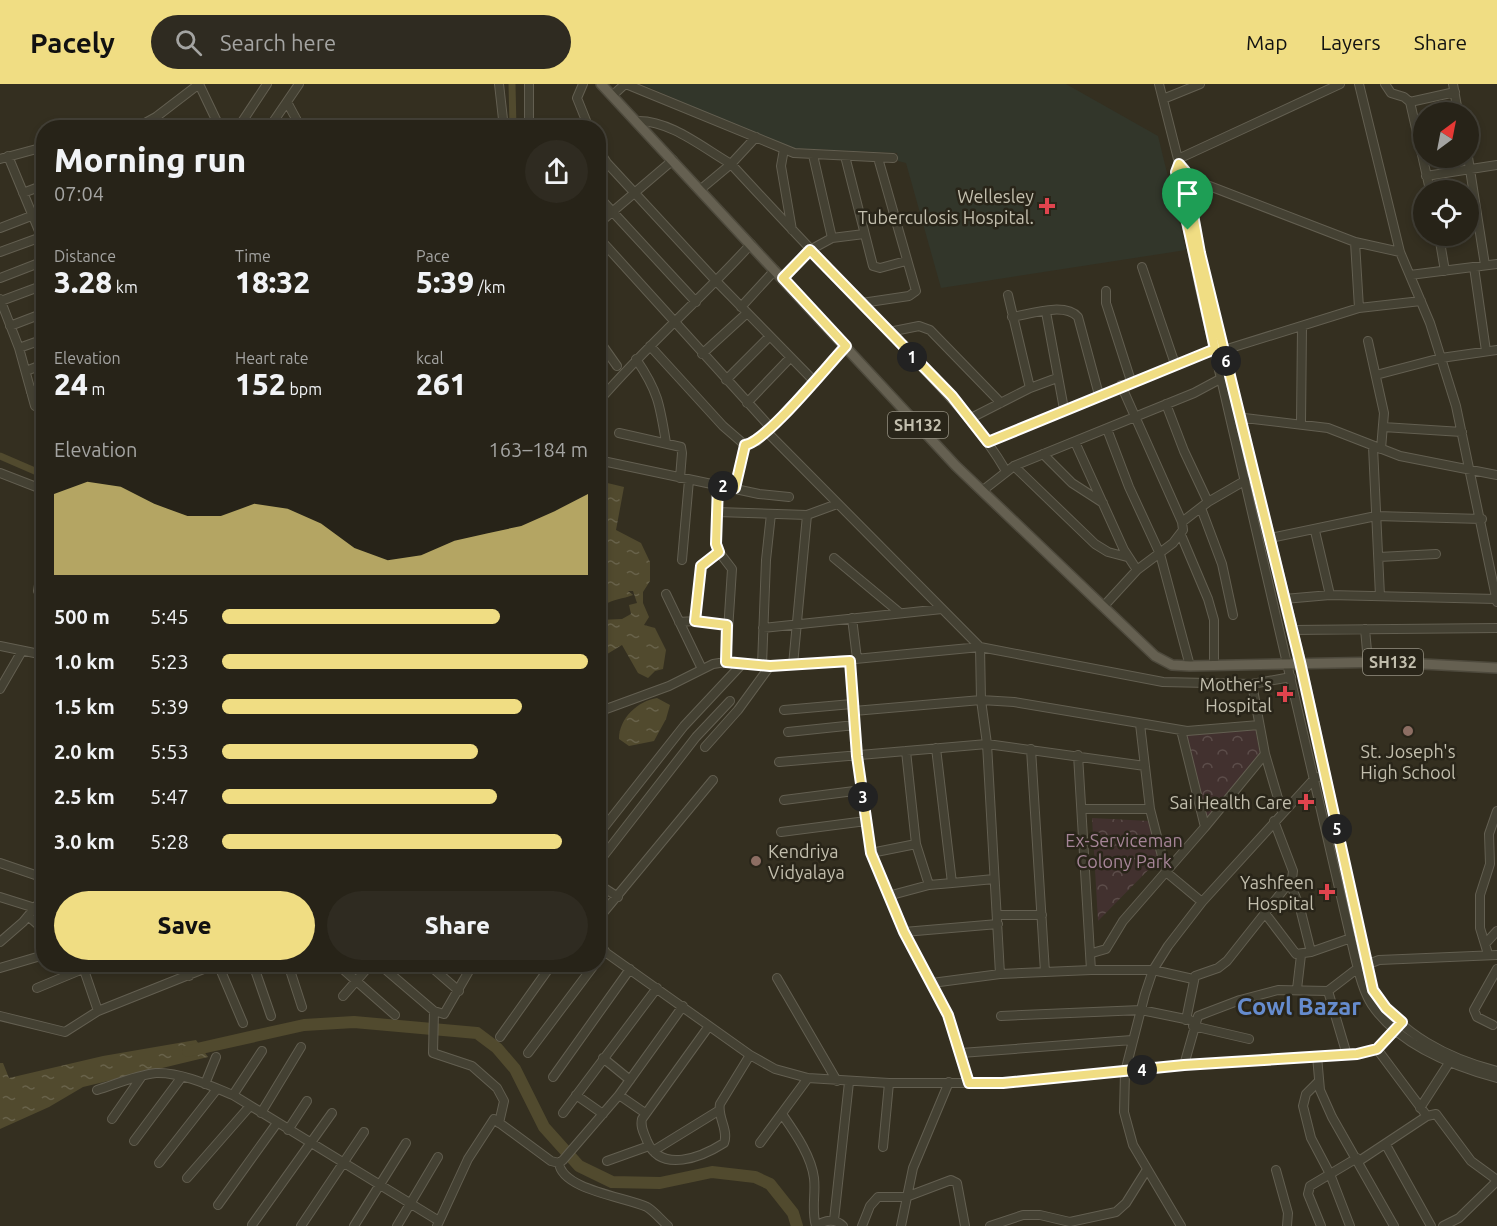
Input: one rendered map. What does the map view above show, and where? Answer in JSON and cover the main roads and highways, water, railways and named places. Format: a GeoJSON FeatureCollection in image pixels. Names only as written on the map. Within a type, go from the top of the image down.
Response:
{"type":"FeatureCollection","features":[{"type":"Feature","properties":{"kind":"main road","name":"SH132"},"geometry":{"type":"LineString","coordinates":[[601,84],[982,491],[1155,656],[1172,664],[1190,666],[1368,662],[1497,668]]}},
{"type":"Feature","properties":{"kind":"water"},"geometry":{"type":"Polygon","coordinates":[[[606,483],[624,487],[616,530],[641,543],[650,562],[650,581],[643,592],[643,603],[649,617],[644,625],[655,628],[666,650],[663,669],[655,671],[648,678],[638,673],[622,645],[606,655],[606,620],[622,619],[631,614],[629,605],[637,603],[633,591],[628,591],[633,595],[606,604],[606,483]]]}},
{"type":"Feature","properties":{"kind":"water"},"geometry":{"type":"Polygon","coordinates":[[[657,698],[670,705],[666,719],[654,741],[629,746],[619,739],[622,724],[631,712],[643,703],[657,698]]]}},
{"type":"Feature","properties":{"kind":"water"},"geometry":{"type":"Polygon","coordinates":[[[196,1040],[208,1057],[83,1087],[49,1107],[0,1129],[0,1063],[3,1063],[9,1078],[103,1056],[196,1040]]]}},
{"type":"Feature","properties":{"kind":"waterway"},"geometry":{"type":"LineString","coordinates":[[512,84],[513,120]]}},
{"type":"Feature","properties":{"kind":"waterway"},"geometry":{"type":"LineString","coordinates":[[0,456],[36,472]]}},
{"type":"Feature","properties":{"kind":"waterway"},"geometry":{"type":"LineString","coordinates":[[188,1051],[304,1025],[354,1022],[477,1033],[497,1048],[515,1069],[544,1127],[579,1166],[612,1182],[660,1183],[712,1172],[755,1177],[770,1184],[793,1213],[797,1226]]}},
{"type":"Feature","properties":{"kind":"place","name":"Wellesley Tuberculosis Hospital."},"geometry":{"type":"Point","coordinates":[1047,206]}},
{"type":"Feature","properties":{"kind":"place","name":"Mother's Hospital"},"geometry":{"type":"Point","coordinates":[1285,694]}},
{"type":"Feature","properties":{"kind":"place","name":"St. Joseph's High School"},"geometry":{"type":"Point","coordinates":[1408,731]}},
{"type":"Feature","properties":{"kind":"place","name":"Sai Health Care"},"geometry":{"type":"Point","coordinates":[1306,802]}},
{"type":"Feature","properties":{"kind":"place","name":"Kendriya Vidyalaya"},"geometry":{"type":"Point","coordinates":[756,861]}},
{"type":"Feature","properties":{"kind":"place","name":"Yashfeen Hospital"},"geometry":{"type":"Point","coordinates":[1327,892]}},
{"type":"Feature","properties":{"kind":"district","name":"Cowl Bazar"},"geometry":{"type":"Point","coordinates":[1299,1006]}},
{"type":"Feature","properties":{"kind":"park label","name":"Ex-Serviceman Colony Park"},"geometry":{"type":"Point","coordinates":[1124,850]}}]}
